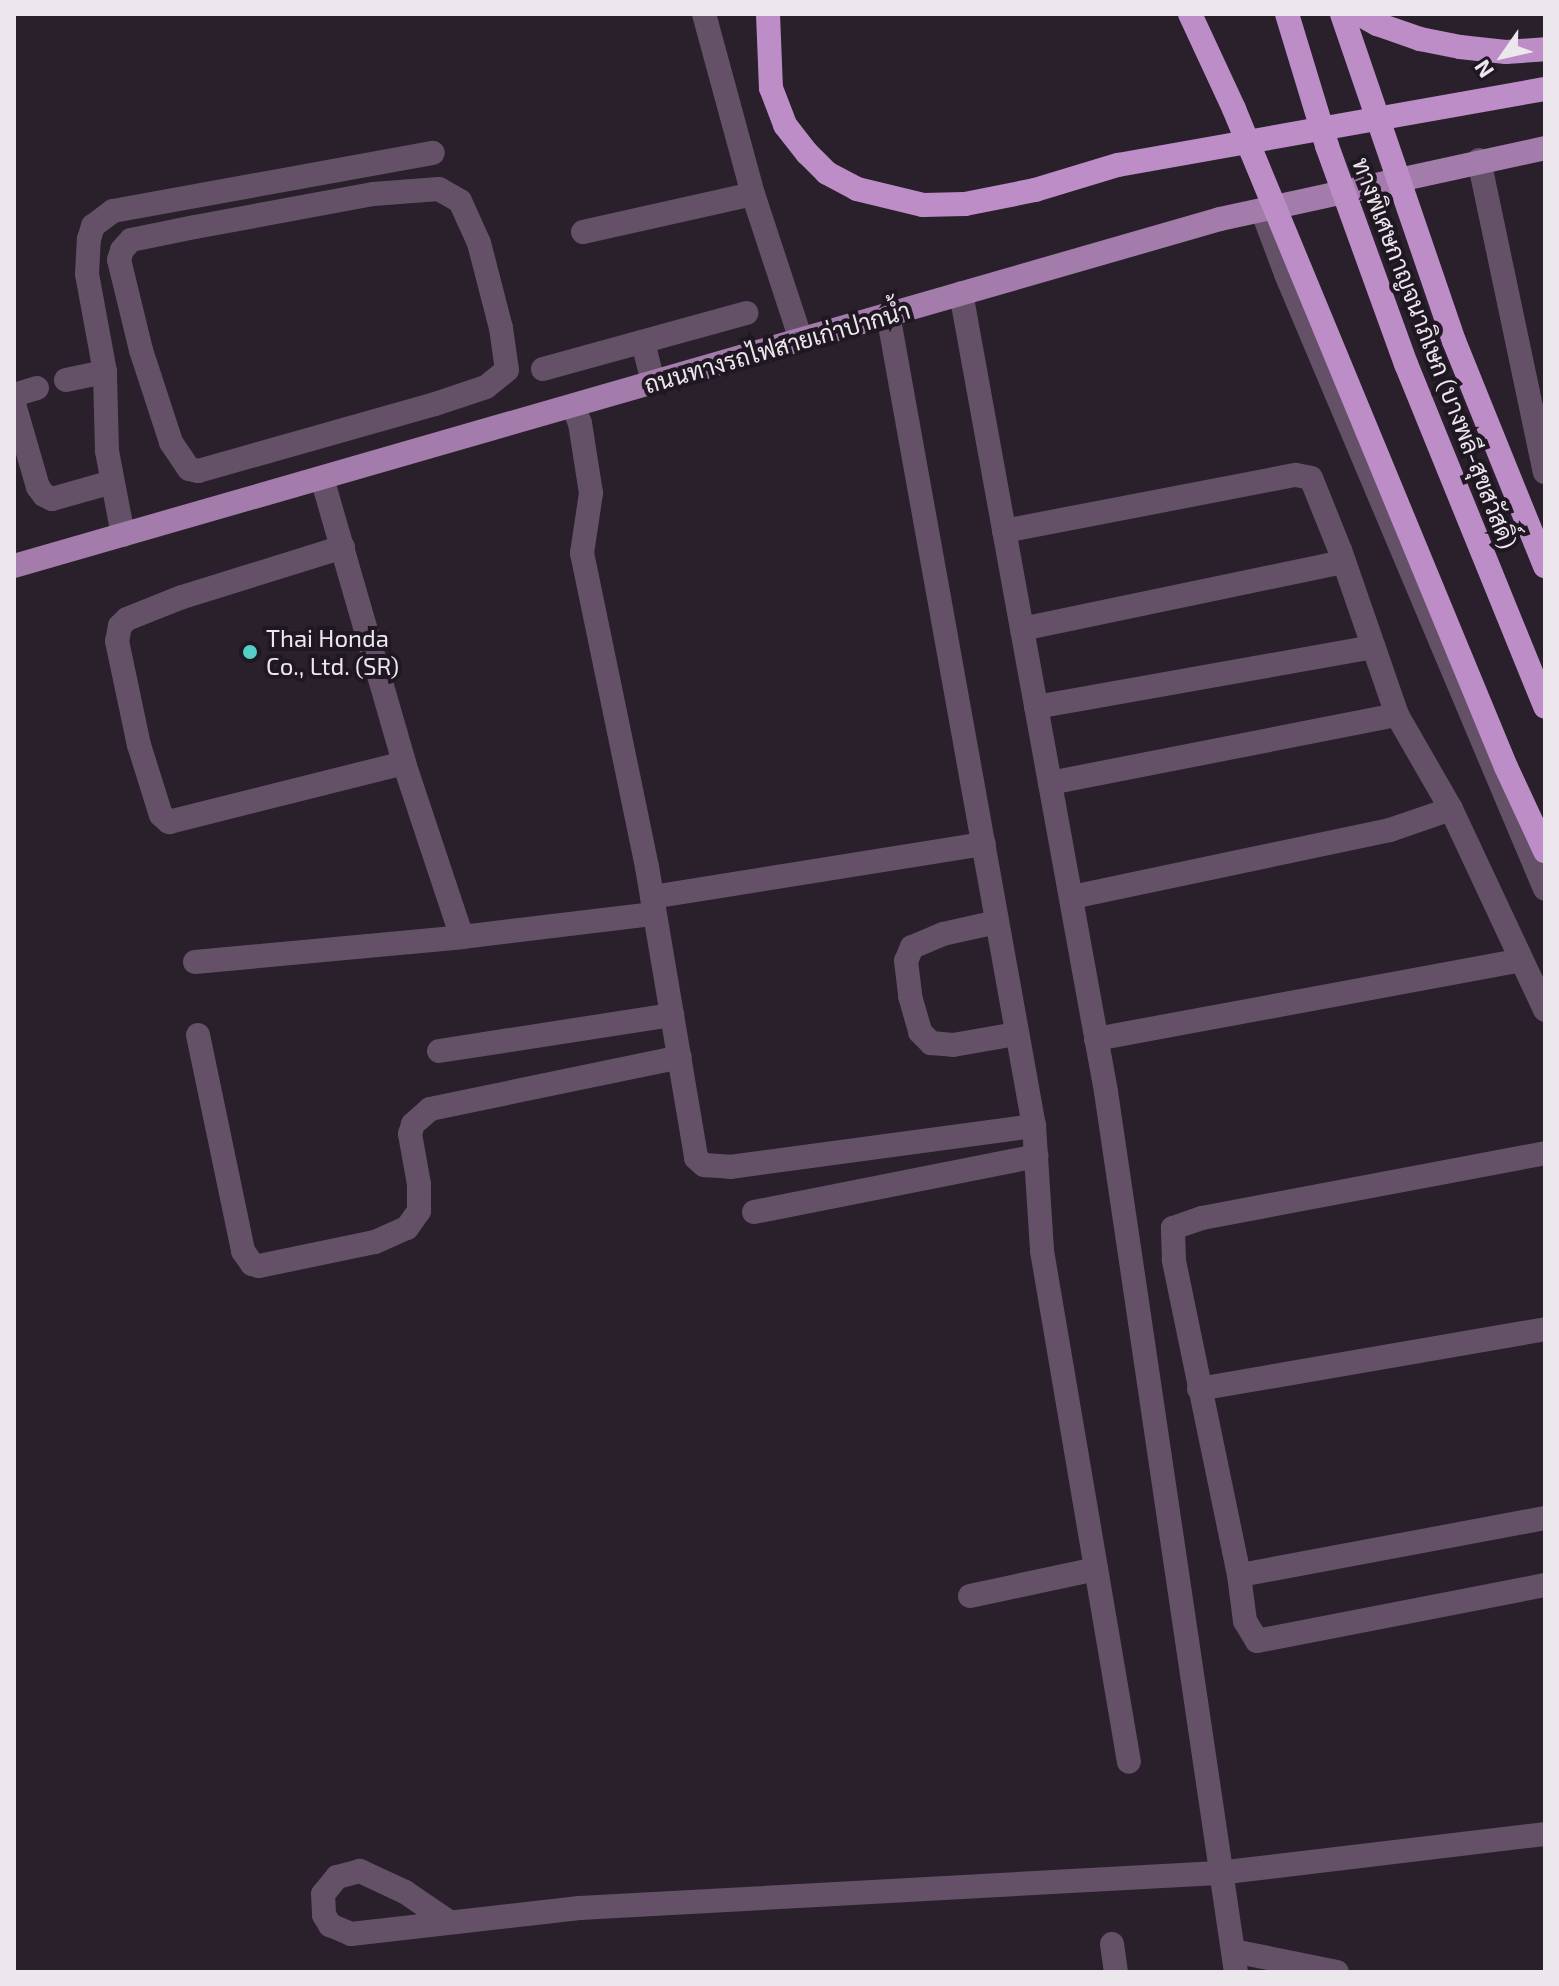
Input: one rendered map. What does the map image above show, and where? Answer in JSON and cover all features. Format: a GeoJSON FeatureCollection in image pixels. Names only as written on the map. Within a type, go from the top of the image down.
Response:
{"type":"FeatureCollection","features":[{"type":"Feature","properties":{"kind":"highway"},"geometry":{"type":"LineString","coordinates":[[768,14],[771,88],[785,125],[807,153],[827,173],[857,189],[923,205],[965,204],[1035,190],[1118,165],[1545,89]]}},
{"type":"Feature","properties":{"kind":"highway"},"geometry":{"type":"LineString","coordinates":[[1190,14],[1234,109],[1506,767],[1545,851]]}},
{"type":"Feature","properties":{"kind":"highway","name":"ทางพิเศษกาญจนาภิเษก (บางพลี-สุขสวัสดิ์)"},"geometry":{"type":"LineString","coordinates":[[1287,14],[1327,146],[1406,364],[1545,707]]}},
{"type":"Feature","properties":{"kind":"highway","name":"ทางพิเศษกาญจนาภิเษก (บางพลี-สุขสวัสดิ์)"},"geometry":{"type":"LineString","coordinates":[[1342,14],[1454,341],[1545,566]]}},
{"type":"Feature","properties":{"kind":"highway"},"geometry":{"type":"LineString","coordinates":[[1359,14],[1420,39],[1460,47],[1506,52],[1545,49]]}},
{"type":"Feature","properties":{"kind":"main road","name":"ถนนทางรถไฟสายเก่าปากน้ำ"},"geometry":{"type":"LineString","coordinates":[[14,566],[961,293],[1262,210],[1479,160],[1545,148]]}},
{"type":"Feature","properties":{"kind":"street"},"geometry":{"type":"LineString","coordinates":[[704,14],[753,194],[801,340]]}},
{"type":"Feature","properties":{"kind":"street"},"geometry":{"type":"LineString","coordinates":[[123,535],[112,482],[105,372],[87,274],[93,226],[113,211],[433,153]]}},
{"type":"Feature","properties":{"kind":"street"},"geometry":{"type":"LineString","coordinates":[[1479,160],[1545,472]]}},
{"type":"Feature","properties":{"kind":"street"},"geometry":{"type":"LineString","coordinates":[[439,189],[451,192],[460,201],[479,243],[501,328],[507,370],[486,387],[435,404],[198,471],[189,469],[171,442],[141,350],[119,260],[122,250],[131,240],[373,194],[439,189]]}},
{"type":"Feature","properties":{"kind":"street"},"geometry":{"type":"LineString","coordinates":[[583,232],[753,194]]}},
{"type":"Feature","properties":{"kind":"street"},"geometry":{"type":"LineString","coordinates":[[1262,210],[1286,274],[1545,889]]}},
{"type":"Feature","properties":{"kind":"street"},"geometry":{"type":"LineString","coordinates":[[89,239],[122,250]]}},
{"type":"Feature","properties":{"kind":"street"},"geometry":{"type":"LineString","coordinates":[[961,293],[1096,1039],[1234,1961],[1337,1972]]}},
{"type":"Feature","properties":{"kind":"street"},"geometry":{"type":"LineString","coordinates":[[543,369],[746,313]]}},
{"type":"Feature","properties":{"kind":"street"},"geometry":{"type":"LineString","coordinates":[[888,314],[1034,1126],[1042,1251],[1129,1762]]}},
{"type":"Feature","properties":{"kind":"street"},"geometry":{"type":"LineString","coordinates":[[643,342],[653,382]]}},
{"type":"Feature","properties":{"kind":"street"},"geometry":{"type":"LineString","coordinates":[[66,380],[105,372]]}},
{"type":"Feature","properties":{"kind":"street"},"geometry":{"type":"LineString","coordinates":[[14,404],[38,487],[44,495],[52,499],[112,482]]}},
{"type":"Feature","properties":{"kind":"street"},"geometry":{"type":"LineString","coordinates":[[573,406],[580,423],[591,493],[582,532],[582,553],[652,906],[696,1158],[704,1165],[730,1167],[1034,1126]]}},
{"type":"Feature","properties":{"kind":"street"},"geometry":{"type":"LineString","coordinates":[[1004,531],[1296,475],[1311,478],[1397,715],[1451,809],[1545,1010]]}},
{"type":"Feature","properties":{"kind":"street"},"geometry":{"type":"LineString","coordinates":[[322,478],[404,763],[462,937]]}},
{"type":"Feature","properties":{"kind":"street"},"geometry":{"type":"LineString","coordinates":[[343,547],[182,597],[127,619],[120,626],[117,641],[139,745],[161,815],[169,822],[404,763]]}},
{"type":"Feature","properties":{"kind":"street"},"geometry":{"type":"LineString","coordinates":[[1022,629],[1344,562]]}},
{"type":"Feature","properties":{"kind":"street"},"geometry":{"type":"LineString","coordinates":[[1036,707],[1374,647]]}},
{"type":"Feature","properties":{"kind":"street"},"geometry":{"type":"LineString","coordinates":[[1050,783],[1397,715]]}},
{"type":"Feature","properties":{"kind":"street"},"geometry":{"type":"LineString","coordinates":[[1071,897],[1390,830],[1451,809]]}},
{"type":"Feature","properties":{"kind":"street"},"geometry":{"type":"LineString","coordinates":[[195,962],[462,937],[652,906],[984,844]]}},
{"type":"Feature","properties":{"kind":"street"},"geometry":{"type":"LineString","coordinates":[[997,922],[943,934],[912,947],[906,961],[910,996],[920,1032],[931,1043],[953,1045],[1016,1034]]}},
{"type":"Feature","properties":{"kind":"street"},"geometry":{"type":"LineString","coordinates":[[1096,1039],[1521,960]]}},
{"type":"Feature","properties":{"kind":"street"},"geometry":{"type":"LineString","coordinates":[[439,1051],[672,1015]]}},
{"type":"Feature","properties":{"kind":"street"},"geometry":{"type":"LineString","coordinates":[[198,1035],[243,1251],[252,1264],[259,1266],[375,1242],[407,1228],[419,1211],[419,1184],[410,1134],[413,1124],[430,1109],[680,1057]]}},
{"type":"Feature","properties":{"kind":"street"},"geometry":{"type":"LineString","coordinates":[[1545,1153],[1202,1218],[1173,1228],[1174,1260],[1239,1575],[1245,1621],[1257,1641],[1545,1585]]}},
{"type":"Feature","properties":{"kind":"street"},"geometry":{"type":"LineString","coordinates":[[754,1212],[1037,1156]]}},
{"type":"Feature","properties":{"kind":"street"},"geometry":{"type":"LineString","coordinates":[[1199,1389],[1545,1329]]}},
{"type":"Feature","properties":{"kind":"street"},"geometry":{"type":"LineString","coordinates":[[1239,1575],[1545,1518]]}},
{"type":"Feature","properties":{"kind":"street"},"geometry":{"type":"LineString","coordinates":[[970,1596],[1096,1569]]}},
{"type":"Feature","properties":{"kind":"street"},"geometry":{"type":"LineString","coordinates":[[449,1922],[405,1892],[360,1871],[337,1877],[323,1894],[324,1915],[330,1925],[351,1934],[580,1908],[1220,1883],[1545,1834]]}},
{"type":"Feature","properties":{"kind":"street"},"geometry":{"type":"LineString","coordinates":[[1112,1944],[1116,1972]]}},
{"type":"Feature","properties":{"kind":"place","name":"Thai Honda Co., Ltd. (SR)"},"geometry":{"type":"Point","coordinates":[250,652]}}]}
